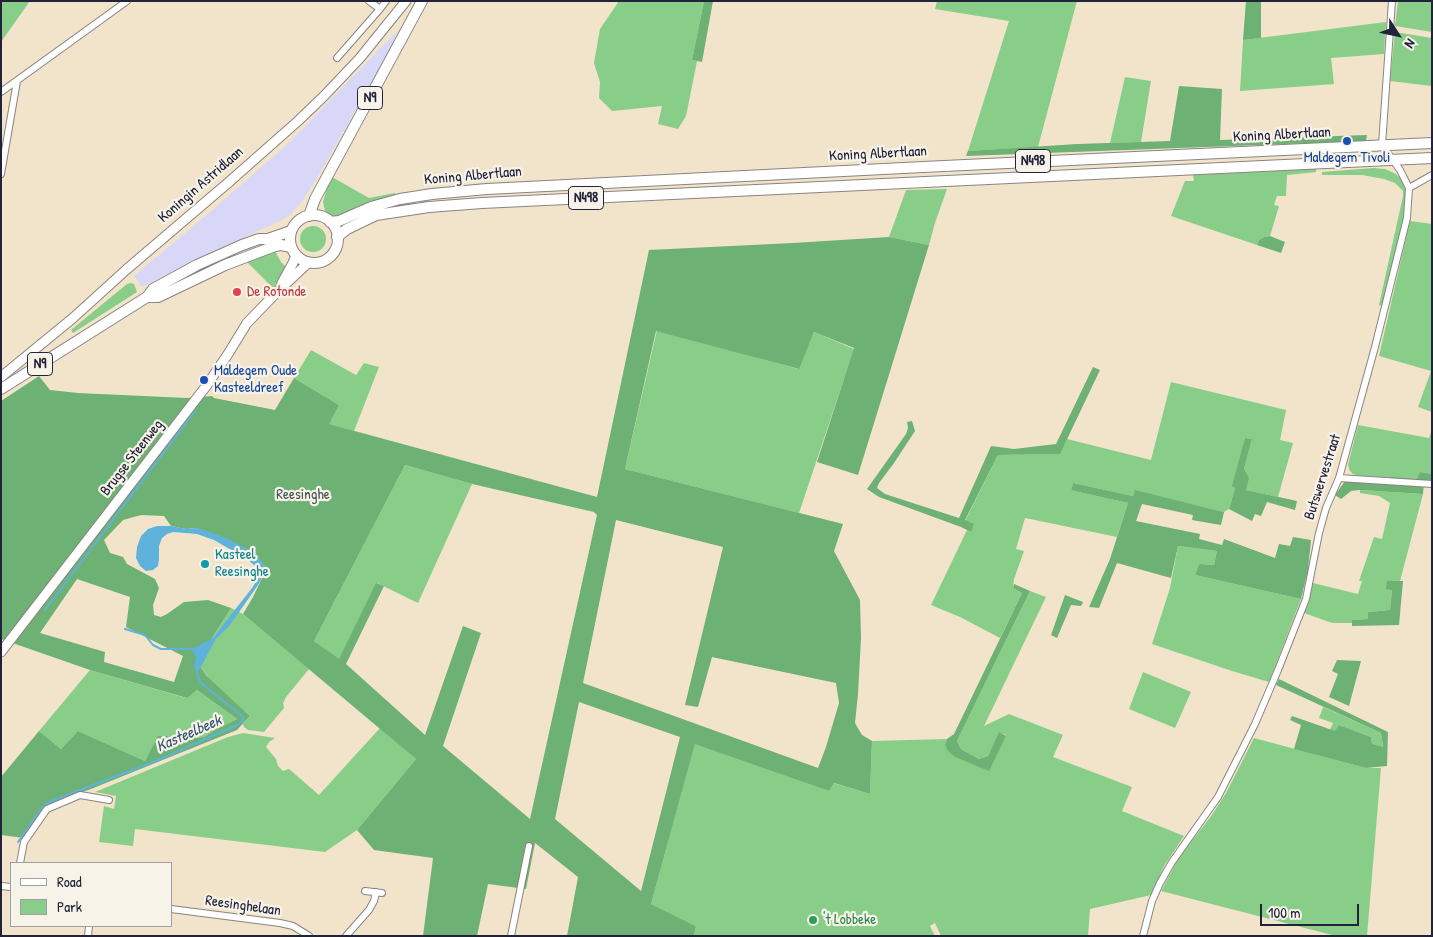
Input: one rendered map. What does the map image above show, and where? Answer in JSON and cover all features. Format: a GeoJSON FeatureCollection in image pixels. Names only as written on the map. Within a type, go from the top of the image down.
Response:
{"type":"FeatureCollection","features":[{"type":"Feature","properties":{"kind":"main road","name":"Koningin Astridlaan"},"geometry":{"type":"LineString","coordinates":[[1,377],[73,318],[127,268],[230,182],[298,121],[360,58],[406,1]]}},
{"type":"Feature","properties":{"kind":"main road","name":"N9"},"geometry":{"type":"LineString","coordinates":[[309,216],[315,199],[422,1]]}},
{"type":"Feature","properties":{"kind":"main road","name":"Koning Albertlaan"},"geometry":{"type":"LineString","coordinates":[[326,219],[339,221],[371,206],[400,199],[487,189],[923,166],[1432,143]]}},
{"type":"Feature","properties":{"kind":"main road","name":"Koning Albertlaan"},"geometry":{"type":"LineString","coordinates":[[337,237],[347,229],[376,215],[429,207],[1432,158]]}},
{"type":"Feature","properties":{"kind":"main road","name":"N9"},"geometry":{"type":"LineString","coordinates":[[326,179],[320,203],[326,219]]}},
{"type":"Feature","properties":{"kind":"main road"},"geometry":{"type":"LineString","coordinates":[[291,231],[299,220],[309,216],[326,219],[334,226],[337,237]]}},
{"type":"Feature","properties":{"kind":"main road","name":"N9"},"geometry":{"type":"LineString","coordinates":[[1,389],[147,297],[153,289],[197,265],[242,245],[291,231]]}},
{"type":"Feature","properties":{"kind":"main road","name":"Brugse Steenweg"},"geometry":{"type":"LineString","coordinates":[[277,292],[291,268],[293,251],[291,231]]}},
{"type":"Feature","properties":{"kind":"main road","name":"Brugse Steenweg"},"geometry":{"type":"LineString","coordinates":[[1,652],[207,385],[247,323],[309,262],[316,263],[327,258],[335,249],[337,237]]}},
{"type":"Feature","properties":{"kind":"main road","name":"N9"},"geometry":{"type":"LineString","coordinates":[[147,297],[158,297],[225,264],[275,246],[281,245],[293,251]]}},
{"type":"Feature","properties":{"kind":"main road"},"geometry":{"type":"LineString","coordinates":[[293,251],[304,261],[309,262]]}},
{"type":"Feature","properties":{"kind":"street"},"geometry":{"type":"LineString","coordinates":[[1,92],[127,1]]}},
{"type":"Feature","properties":{"kind":"street"},"geometry":{"type":"LineString","coordinates":[[369,1],[380,9]]}},
{"type":"Feature","properties":{"kind":"street"},"geometry":{"type":"LineString","coordinates":[[337,58],[386,1]]}},
{"type":"Feature","properties":{"kind":"street"},"geometry":{"type":"LineString","coordinates":[[1392,1],[1382,145],[1410,188],[1432,175]]}},
{"type":"Feature","properties":{"kind":"street"},"geometry":{"type":"LineString","coordinates":[[1,174],[17,81]]}},
{"type":"Feature","properties":{"kind":"street","name":"Butswervestraat"},"geometry":{"type":"LineString","coordinates":[[1143,936],[1152,902],[1160,883],[1172,862],[1218,797],[1259,715],[1306,599],[1318,533],[1339,478],[1378,338],[1407,218],[1410,188]]}},
{"type":"Feature","properties":{"kind":"street"},"geometry":{"type":"LineString","coordinates":[[1339,478],[1432,484]]}},
{"type":"Feature","properties":{"kind":"street"},"geometry":{"type":"LineString","coordinates":[[20,862],[24,842],[47,809],[80,795],[109,800]]}},
{"type":"Feature","properties":{"kind":"street"},"geometry":{"type":"LineString","coordinates":[[511,936],[529,846]]}},
{"type":"Feature","properties":{"kind":"street"},"geometry":{"type":"LineString","coordinates":[[346,936],[369,910],[379,893],[365,891]]}},
{"type":"Feature","properties":{"kind":"street","name":"Reesinghelaan"},"geometry":{"type":"LineString","coordinates":[[172,908],[280,923],[292,926],[309,936]]}},
{"type":"Feature","properties":{"kind":"shaded area"},"geometry":{"type":"Polygon","coordinates":[[[397,31],[391,48],[318,176],[303,200],[291,214],[142,287],[134,276],[290,142],[397,31]]]}},
{"type":"Feature","properties":{"kind":"green space"},"geometry":{"type":"Polygon","coordinates":[[[1,1],[30,1],[1,42],[1,1]]]}},
{"type":"Feature","properties":{"kind":"green space"},"geometry":{"type":"Polygon","coordinates":[[[619,1],[704,1],[692,60],[697,61],[686,116],[678,129],[658,124],[662,106],[612,111],[599,98],[600,82],[594,63],[600,29],[619,1]]]}},
{"type":"Feature","properties":{"kind":"green space"},"geometry":{"type":"Polygon","coordinates":[[[704,1],[713,1],[702,62],[692,60],[704,1]]]}},
{"type":"Feature","properties":{"kind":"green space"},"geometry":{"type":"Polygon","coordinates":[[[937,1],[1077,1],[1038,147],[968,151],[1009,21],[935,9],[937,1]]]}},
{"type":"Feature","properties":{"kind":"green space"},"geometry":{"type":"Polygon","coordinates":[[[1246,1],[1261,1],[1261,38],[1243,40],[1246,1]]]}},
{"type":"Feature","properties":{"kind":"green space"},"geometry":{"type":"Polygon","coordinates":[[[1398,1],[1432,1],[1432,32],[1395,26],[1398,1]]]}},
{"type":"Feature","properties":{"kind":"green space"},"geometry":{"type":"Polygon","coordinates":[[[1386,22],[1384,54],[1331,58],[1334,84],[1240,91],[1243,40],[1386,22]]]}},
{"type":"Feature","properties":{"kind":"green space"},"geometry":{"type":"Polygon","coordinates":[[[1395,32],[1432,38],[1432,86],[1390,81],[1395,32]]]}},
{"type":"Feature","properties":{"kind":"green space"},"geometry":{"type":"Polygon","coordinates":[[[1125,77],[1151,81],[1141,142],[1110,143],[1125,77]]]}},
{"type":"Feature","properties":{"kind":"green space"},"geometry":{"type":"Polygon","coordinates":[[[1179,86],[1222,89],[1220,140],[1367,135],[1366,141],[966,156],[968,151],[1077,144],[1170,141],[1179,86]]]}},
{"type":"Feature","properties":{"kind":"green space"},"geometry":{"type":"Polygon","coordinates":[[[1374,168],[1385,169],[1396,174],[1401,179],[1406,191],[1404,218],[1382,306],[1379,305],[1403,191],[1395,183],[1384,179],[1362,175],[1322,175],[1322,172],[1374,168]]]}},
{"type":"Feature","properties":{"kind":"green space"},"geometry":{"type":"Polygon","coordinates":[[[1316,169],[1316,172],[1287,175],[1286,196],[1277,196],[1274,205],[1279,206],[1270,236],[1259,240],[1257,245],[1171,216],[1185,181],[1194,181],[1193,175],[1316,169]]]}},
{"type":"Feature","properties":{"kind":"green space"},"geometry":{"type":"Polygon","coordinates":[[[332,177],[369,198],[395,193],[395,197],[343,217],[330,217],[325,211],[323,202],[332,177]]]}},
{"type":"Feature","properties":{"kind":"green space"},"geometry":{"type":"Polygon","coordinates":[[[947,189],[929,245],[889,237],[906,190],[947,189]]]}},
{"type":"Feature","properties":{"kind":"green space"},"geometry":{"type":"Polygon","coordinates":[[[1410,221],[1432,224],[1432,412],[1418,407],[1431,371],[1379,356],[1410,221]]]}},
{"type":"Feature","properties":{"kind":"green space"},"geometry":{"type":"Polygon","coordinates":[[[313,226],[322,230],[326,239],[322,248],[313,252],[304,248],[300,239],[304,230],[313,226]]]}},
{"type":"Feature","properties":{"kind":"green space"},"geometry":{"type":"Polygon","coordinates":[[[1270,236],[1285,242],[1281,253],[1257,245],[1259,240],[1270,236]]]}},
{"type":"Feature","properties":{"kind":"green space","name":"Reesinghe"},"geometry":{"type":"Polygon","coordinates":[[[889,237],[929,245],[858,475],[817,462],[854,348],[814,332],[799,369],[656,331],[625,469],[843,524],[834,551],[860,600],[861,638],[855,723],[862,735],[872,741],[870,794],[834,783],[829,791],[695,744],[651,904],[696,926],[694,936],[567,936],[578,877],[535,843],[526,889],[488,884],[477,936],[423,936],[433,858],[374,850],[357,830],[416,759],[243,614],[264,574],[263,563],[197,528],[186,529],[171,526],[164,516],[141,515],[123,520],[104,540],[110,553],[123,557],[127,564],[155,579],[159,588],[153,605],[154,615],[161,617],[184,602],[208,600],[231,608],[197,662],[207,676],[250,716],[237,730],[52,803],[44,808],[24,838],[1,835],[1,777],[39,731],[61,749],[78,731],[145,761],[158,736],[204,737],[237,719],[197,690],[187,698],[90,670],[1,639],[1,401],[39,376],[50,390],[187,398],[212,396],[214,398],[275,410],[294,378],[339,405],[329,424],[597,497],[649,250],[889,237]],[[405,465],[314,641],[339,659],[376,583],[384,586],[346,664],[425,735],[463,626],[481,633],[443,746],[530,819],[597,515],[594,512],[472,484],[405,465]],[[616,520],[583,683],[818,768],[839,703],[836,683],[712,657],[698,707],[685,705],[723,547],[616,520]],[[77,579],[40,633],[105,652],[104,662],[174,682],[183,656],[126,627],[130,597],[77,579]],[[579,702],[555,819],[641,891],[680,737],[579,702]]]}},
{"type":"Feature","properties":{"kind":"green space"},"geometry":{"type":"Polygon","coordinates":[[[275,251],[286,267],[279,283],[273,288],[247,262],[275,251]]]}},
{"type":"Feature","properties":{"kind":"green space"},"geometry":{"type":"Polygon","coordinates":[[[127,284],[134,284],[137,292],[73,333],[71,330],[127,284]]]}},
{"type":"Feature","properties":{"kind":"green space"},"geometry":{"type":"Polygon","coordinates":[[[657,330],[798,369],[814,332],[854,349],[799,513],[625,469],[657,330]]]}},
{"type":"Feature","properties":{"kind":"green space"},"geometry":{"type":"Polygon","coordinates":[[[311,350],[356,375],[364,363],[379,367],[354,431],[328,424],[339,405],[294,378],[311,350]]]}},
{"type":"Feature","properties":{"kind":"green space"},"geometry":{"type":"Polygon","coordinates":[[[1093,367],[1100,370],[1060,454],[998,455],[965,520],[974,524],[971,532],[879,497],[867,489],[906,434],[907,422],[912,421],[915,431],[877,488],[885,494],[959,518],[991,446],[1014,449],[1056,444],[1093,367]]]}},
{"type":"Feature","properties":{"kind":"green space"},"geometry":{"type":"Polygon","coordinates":[[[1171,382],[1286,410],[1280,440],[1293,443],[1278,497],[1246,490],[1244,469],[1252,439],[1245,438],[1235,488],[1229,509],[1224,512],[1135,491],[1133,496],[1073,483],[1071,490],[1128,503],[1117,537],[1025,518],[1016,549],[1024,551],[1014,579],[1013,588],[1022,593],[1000,638],[960,617],[931,605],[967,530],[971,532],[965,521],[998,455],[1059,454],[1067,439],[1151,460],[1171,382]]]}},
{"type":"Feature","properties":{"kind":"green space"},"geometry":{"type":"Polygon","coordinates":[[[1358,425],[1429,438],[1432,429],[1432,474],[1420,472],[1418,479],[1353,474],[1348,465],[1358,425]]]}},
{"type":"Feature","properties":{"kind":"green space"},"geometry":{"type":"Polygon","coordinates":[[[1245,438],[1252,439],[1244,469],[1249,478],[1246,490],[1297,501],[1295,510],[1267,502],[1261,516],[1255,514],[1252,521],[1229,509],[1235,488],[1232,486],[1245,438]]]}},
{"type":"Feature","properties":{"kind":"green space"},"geometry":{"type":"Polygon","coordinates":[[[405,465],[472,484],[418,603],[377,583],[339,660],[314,641],[405,465]]]}},
{"type":"Feature","properties":{"kind":"green space"},"geometry":{"type":"Polygon","coordinates":[[[1420,472],[1432,474],[1432,481],[1424,481],[1423,494],[1360,490],[1351,491],[1341,499],[1335,495],[1345,481],[1389,484],[1390,477],[1417,479],[1420,472]]]}},
{"type":"Feature","properties":{"kind":"green space"},"geometry":{"type":"Polygon","coordinates":[[[1073,483],[1133,496],[1135,490],[1224,512],[1221,525],[1192,520],[1193,515],[1142,504],[1136,521],[1200,534],[1199,539],[1222,545],[1224,539],[1275,558],[1279,544],[1290,546],[1293,537],[1311,540],[1308,570],[1301,599],[1195,575],[1199,564],[1214,565],[1217,551],[1178,546],[1171,578],[1117,563],[1099,608],[1089,607],[1110,559],[1128,503],[1071,490],[1073,483]]]}},
{"type":"Feature","properties":{"kind":"green space"},"geometry":{"type":"Polygon","coordinates":[[[1360,490],[1423,494],[1400,581],[1387,582],[1392,590],[1390,610],[1368,612],[1368,619],[1352,620],[1352,623],[1332,623],[1304,613],[1313,583],[1358,594],[1362,581],[1359,581],[1374,537],[1382,539],[1390,503],[1379,496],[1360,493],[1360,490]]]}},
{"type":"Feature","properties":{"kind":"green space"},"geometry":{"type":"Polygon","coordinates":[[[1178,546],[1217,551],[1214,565],[1199,564],[1195,575],[1301,599],[1269,682],[1152,644],[1170,588],[1178,546]]]}},
{"type":"Feature","properties":{"kind":"green space"},"geometry":{"type":"Polygon","coordinates":[[[1387,581],[1403,581],[1399,625],[1352,626],[1352,620],[1368,619],[1368,612],[1390,610],[1392,590],[1386,589],[1387,581]]]}},
{"type":"Feature","properties":{"kind":"green space"},"geometry":{"type":"Polygon","coordinates":[[[1014,584],[1030,591],[957,741],[961,749],[979,759],[988,756],[999,732],[1006,736],[989,771],[955,757],[948,751],[945,745],[947,739],[954,734],[1022,593],[1013,588],[1014,584]]]}},
{"type":"Feature","properties":{"kind":"green space"},"geometry":{"type":"Polygon","coordinates":[[[1030,591],[1046,597],[984,726],[1009,714],[1063,735],[1053,757],[1132,787],[1122,811],[1184,836],[1164,866],[1151,895],[1090,909],[1088,936],[941,936],[935,923],[930,926],[935,936],[694,936],[696,926],[651,904],[695,743],[829,791],[833,783],[870,794],[872,741],[947,739],[945,746],[989,770],[1006,735],[999,733],[988,756],[979,759],[961,749],[957,741],[1030,591]]]}},
{"type":"Feature","properties":{"kind":"green space"},"geometry":{"type":"Polygon","coordinates":[[[1065,595],[1083,602],[1081,606],[1071,605],[1057,638],[1051,635],[1065,595]]]}},
{"type":"Feature","properties":{"kind":"green space"},"geometry":{"type":"Polygon","coordinates":[[[231,608],[243,614],[309,669],[286,697],[283,703],[284,708],[264,732],[248,730],[244,727],[243,724],[250,716],[209,678],[197,662],[231,608]]]}},
{"type":"Feature","properties":{"kind":"green space"},"geometry":{"type":"Polygon","coordinates":[[[1337,660],[1361,661],[1349,706],[1329,697],[1338,674],[1332,671],[1337,660]]]}},
{"type":"Feature","properties":{"kind":"green space"},"geometry":{"type":"Polygon","coordinates":[[[90,670],[186,698],[197,690],[237,719],[204,737],[158,737],[145,761],[78,731],[61,749],[39,731],[90,670]]]}},
{"type":"Feature","properties":{"kind":"green space"},"geometry":{"type":"Polygon","coordinates":[[[1143,672],[1191,692],[1175,728],[1129,709],[1143,672]]]}},
{"type":"Feature","properties":{"kind":"green space"},"geometry":{"type":"Polygon","coordinates":[[[1279,679],[1388,732],[1387,766],[1366,768],[1294,749],[1301,725],[1290,720],[1292,716],[1335,731],[1339,725],[1371,737],[1372,744],[1383,747],[1381,733],[1276,685],[1279,679]]]}},
{"type":"Feature","properties":{"kind":"green space"},"geometry":{"type":"Polygon","coordinates":[[[1323,707],[1381,733],[1383,748],[1372,744],[1371,737],[1339,725],[1336,732],[1330,730],[1333,723],[1319,718],[1323,707]]]}},
{"type":"Feature","properties":{"kind":"green space"},"geometry":{"type":"Polygon","coordinates":[[[380,728],[416,759],[357,830],[325,852],[135,829],[133,846],[99,842],[104,806],[114,809],[116,796],[95,792],[228,737],[243,733],[275,738],[266,747],[276,759],[278,766],[283,771],[289,769],[319,795],[380,728]]]}},
{"type":"Feature","properties":{"kind":"green space"},"geometry":{"type":"Polygon","coordinates":[[[1254,738],[1366,768],[1381,768],[1367,936],[1336,936],[1161,891],[1180,856],[1212,815],[1226,793],[1254,738]]]}},
{"type":"Feature","properties":{"kind":"water"},"geometry":{"type":"Polygon","coordinates":[[[157,526],[186,529],[197,528],[210,532],[253,552],[263,563],[264,574],[258,585],[230,625],[216,639],[197,674],[194,666],[196,658],[192,649],[213,638],[252,588],[257,580],[258,572],[255,566],[247,559],[214,540],[197,534],[173,532],[162,538],[159,546],[158,566],[153,570],[146,571],[140,566],[136,558],[137,547],[141,536],[148,529],[157,526]]]}},
{"type":"Feature","properties":{"kind":"waterway","name":"Kasteelbeek"},"geometry":{"type":"LineString","coordinates":[[45,610],[195,411]]}},
{"type":"Feature","properties":{"kind":"waterway","name":"Kasteelbeek"},"geometry":{"type":"LineString","coordinates":[[125,629],[145,635],[153,645],[161,649],[194,649]]}},
{"type":"Feature","properties":{"kind":"waterway","name":"Kasteelbeek"},"geometry":{"type":"LineString","coordinates":[[18,842],[46,804],[156,761],[237,725],[243,720],[243,717],[201,683],[197,672]]}},
{"type":"Feature","properties":{"kind":"place","name":"Maldegem Tivoli"},"geometry":{"type":"Point","coordinates":[1347,141]}},
{"type":"Feature","properties":{"kind":"place","name":"De Rotonde"},"geometry":{"type":"Point","coordinates":[237,292]}},
{"type":"Feature","properties":{"kind":"place","name":"Maldegem Oude Kasteeldreef"},"geometry":{"type":"Point","coordinates":[204,380]}},
{"type":"Feature","properties":{"kind":"place","name":"Kasteel Reesinghe"},"geometry":{"type":"Point","coordinates":[205,564]}},
{"type":"Feature","properties":{"kind":"place","name":"'t Lobbeke"},"geometry":{"type":"Point","coordinates":[813,920]}}]}
